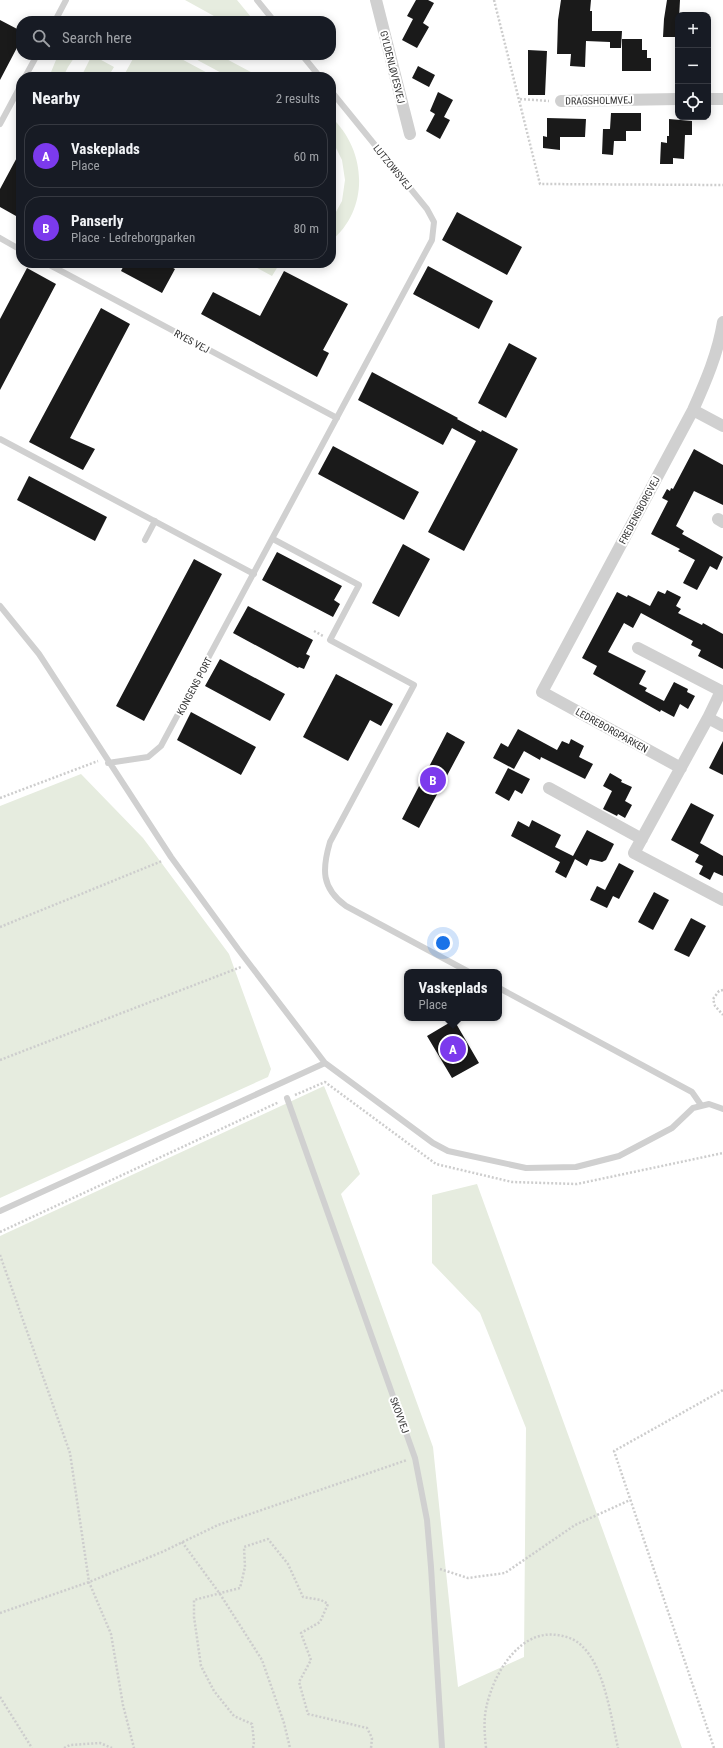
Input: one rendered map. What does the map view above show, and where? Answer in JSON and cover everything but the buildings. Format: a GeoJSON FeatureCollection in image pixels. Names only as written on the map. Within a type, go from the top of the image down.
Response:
{"type":"FeatureCollection","features":[{"type":"Feature","properties":{"kind":"street","name":"GYLDENLØVESVEJ"},"geometry":{"type":"LineString","coordinates":[[376,0],[410,134]]}},
{"type":"Feature","properties":{"kind":"street","name":"DRAGSHOLMVEJ"},"geometry":{"type":"LineString","coordinates":[[561,101],[675,99]]}},
{"type":"Feature","properties":{"kind":"street"},"geometry":{"type":"LineString","coordinates":[[711,99],[723,99]]}},
{"type":"Feature","properties":{"kind":"street","name":"FREDENSBORGVEJ"},"geometry":{"type":"LineString","coordinates":[[542,692],[692,410],[708,375],[720,342],[723,322]]}},
{"type":"Feature","properties":{"kind":"street"},"geometry":{"type":"LineString","coordinates":[[692,410],[723,426]]}},
{"type":"Feature","properties":{"kind":"street"},"geometry":{"type":"LineString","coordinates":[[638,648],[721,691],[708,718],[634,853],[723,900]]}},
{"type":"Feature","properties":{"kind":"street","name":"LEDREBORGPARKEN"},"geometry":{"type":"LineString","coordinates":[[542,692],[681,768]]}},
{"type":"Feature","properties":{"kind":"street"},"geometry":{"type":"LineString","coordinates":[[708,718],[723,726]]}},
{"type":"Feature","properties":{"kind":"street"},"geometry":{"type":"LineString","coordinates":[[549,788],[642,839]]}},
{"type":"Feature","properties":{"kind":"lane"},"geometry":{"type":"LineString","coordinates":[[58,16],[66,0]]}},
{"type":"Feature","properties":{"kind":"lane"},"geometry":{"type":"LineString","coordinates":[[257,0],[270,16]]}},
{"type":"Feature","properties":{"kind":"lane"},"geometry":{"type":"LineString","coordinates":[[28,72],[34,60]]}},
{"type":"Feature","properties":{"kind":"lane"},"geometry":{"type":"LineString","coordinates":[[306,60],[316,72]]}},
{"type":"Feature","properties":{"kind":"lane"},"geometry":{"type":"LineString","coordinates":[[0,124],[16,94]]}},
{"type":"Feature","properties":{"kind":"lane","name":"LUTZOWSVEJ"},"geometry":{"type":"LineString","coordinates":[[336,97],[431,215],[434,222],[432,240],[337,418]]}},
{"type":"Feature","properties":{"kind":"lane"},"geometry":{"type":"LineString","coordinates":[[0,238],[16,247]]}},
{"type":"Feature","properties":{"kind":"lane","name":"RYES VEJ"},"geometry":{"type":"LineString","coordinates":[[55,268],[337,418]]}},
{"type":"Feature","properties":{"kind":"lane","name":"KONGENS PORT"},"geometry":{"type":"LineString","coordinates":[[108,763],[148,757],[161,746],[337,418]]}},
{"type":"Feature","properties":{"kind":"lane"},"geometry":{"type":"LineString","coordinates":[[0,439],[254,574]]}},
{"type":"Feature","properties":{"kind":"lane"},"geometry":{"type":"LineString","coordinates":[[145,540],[155,522]]}},
{"type":"Feature","properties":{"kind":"lane"},"geometry":{"type":"LineString","coordinates":[[272,539],[359,585],[330,640],[414,685],[330,842],[326,858],[325,874],[328,887],[334,898],[346,906],[463,969]]}},
{"type":"Feature","properties":{"kind":"lane"},"geometry":{"type":"LineString","coordinates":[[0,606],[39,654],[108,763],[171,857],[238,949],[325,1063],[433,1143],[448,1151],[526,1168],[576,1167],[619,1156],[672,1128],[693,1108],[700,1105],[709,1104],[723,1109]]}},
{"type":"Feature","properties":{"kind":"lane"},"geometry":{"type":"LineString","coordinates":[[502,990],[692,1092],[700,1105]]}},
{"type":"Feature","properties":{"kind":"lane"},"geometry":{"type":"LineString","coordinates":[[0,1211],[325,1063]]}},
{"type":"Feature","properties":{"kind":"lane","name":"SKOVVEJ"},"geometry":{"type":"LineString","coordinates":[[287,1098],[415,1458],[427,1520],[442,1748]]}},
{"type":"Feature","properties":{"kind":"path"},"geometry":{"type":"LineString","coordinates":[[494,0],[520,99],[540,184],[723,185]]}},
{"type":"Feature","properties":{"kind":"path","name":"DRAGSHOLMVEJ"},"geometry":{"type":"LineString","coordinates":[[520,99],[561,101]]}},
{"type":"Feature","properties":{"kind":"path"},"geometry":{"type":"LineString","coordinates":[[0,798],[97,760],[108,763]]}},
{"type":"Feature","properties":{"kind":"path"},"geometry":{"type":"LineString","coordinates":[[0,927],[171,857]]}},
{"type":"Feature","properties":{"kind":"path"},"geometry":{"type":"LineString","coordinates":[[0,1060],[244,966]]}},
{"type":"Feature","properties":{"kind":"path"},"geometry":{"type":"LineString","coordinates":[[723,990],[719,991],[713,999],[715,1006],[723,1015]]}},
{"type":"Feature","properties":{"kind":"path"},"geometry":{"type":"LineString","coordinates":[[0,1232],[287,1098],[325,1082],[436,1164],[512,1182],[577,1184],[723,1153]]}},
{"type":"Feature","properties":{"kind":"path"},"geometry":{"type":"LineString","coordinates":[[0,1255],[70,1453],[89,1582],[111,1634],[123,1705],[134,1748]]}},
{"type":"Feature","properties":{"kind":"path"},"geometry":{"type":"LineString","coordinates":[[714,1748],[614,1451],[723,1390]]}},
{"type":"Feature","properties":{"kind":"path"},"geometry":{"type":"LineString","coordinates":[[0,1613],[89,1582],[218,1525],[415,1458]]}},
{"type":"Feature","properties":{"kind":"path"},"geometry":{"type":"LineString","coordinates":[[431,1567],[468,1578],[505,1573],[575,1525],[630,1500]]}},
{"type":"Feature","properties":{"kind":"path"},"geometry":{"type":"LineString","coordinates":[[253,1748],[254,1742],[252,1724],[234,1716],[214,1691],[201,1666],[194,1617],[194,1600],[240,1588],[245,1567],[244,1547],[268,1539],[288,1564],[303,1597],[321,1600],[328,1604],[320,1622],[301,1633],[310,1660],[299,1682],[308,1714],[367,1728],[372,1738],[370,1748]]}},
{"type":"Feature","properties":{"kind":"path"},"geometry":{"type":"LineString","coordinates":[[182,1542],[220,1594],[262,1660],[284,1723],[290,1748]]}},
{"type":"Feature","properties":{"kind":"path"},"geometry":{"type":"LineString","coordinates":[[486,1748],[483,1723],[489,1694],[502,1667],[521,1645],[534,1637],[547,1633],[567,1636],[581,1645],[593,1660],[604,1690],[618,1748]]}},
{"type":"Feature","properties":{"kind":"path"},"geometry":{"type":"LineString","coordinates":[[0,1697],[32,1748]]}},
{"type":"Feature","properties":{"kind":"path"},"geometry":{"type":"LineString","coordinates":[[64,1748],[70,1745],[100,1743],[112,1748]]}},
{"type":"Feature","properties":{"kind":"shaded area"},"geometry":{"type":"Polygon","coordinates":[[[185,0],[237,0],[250,16],[214,16],[185,0]]]}},
{"type":"Feature","properties":{"kind":"shaded area"},"geometry":{"type":"Polygon","coordinates":[[[56,60],[73,60],[66,72],[51,72],[56,60]]]}},
{"type":"Feature","properties":{"kind":"shaded area"},"geometry":{"type":"Polygon","coordinates":[[[90,60],[101,60],[114,67],[111,72],[84,72],[90,60]]]}},
{"type":"Feature","properties":{"kind":"shaded area"},"geometry":{"type":"Polygon","coordinates":[[[132,60],[183,60],[206,72],[126,72],[132,60]]]}},
{"type":"Feature","properties":{"kind":"shaded area"},"geometry":{"type":"Polygon","coordinates":[[[197,60],[228,60],[251,72],[220,72],[197,60]]]}},
{"type":"Feature","properties":{"kind":"shaded area"},"geometry":{"type":"Polygon","coordinates":[[[336,122],[343,130],[352,146],[357,162],[359,179],[358,196],[353,213],[344,228],[336,236],[336,212],[342,201],[345,180],[342,160],[336,148],[336,122]]]}},
{"type":"Feature","properties":{"kind":"shaded area"},"geometry":{"type":"Polygon","coordinates":[[[257,268],[277,268],[272,276],[257,268]]]}},
{"type":"Feature","properties":{"kind":"shaded area"},"geometry":{"type":"Polygon","coordinates":[[[81,774],[143,838],[229,954],[271,1069],[268,1077],[0,1198],[0,806],[81,774]]]}},
{"type":"Feature","properties":{"kind":"shaded area"},"geometry":{"type":"Polygon","coordinates":[[[324,1086],[360,1174],[341,1194],[433,1447],[458,1687],[524,1657],[526,1428],[480,1313],[432,1263],[432,1195],[477,1184],[682,1748],[0,1748],[0,1236],[324,1086]]]}},
{"type":"Feature","properties":{"kind":"place","name":"Panserly"},"geometry":{"type":"Point","coordinates":[433,780]}},
{"type":"Feature","properties":{"kind":"place","name":"Vaskeplads"},"geometry":{"type":"Point","coordinates":[453,1049]}}]}
